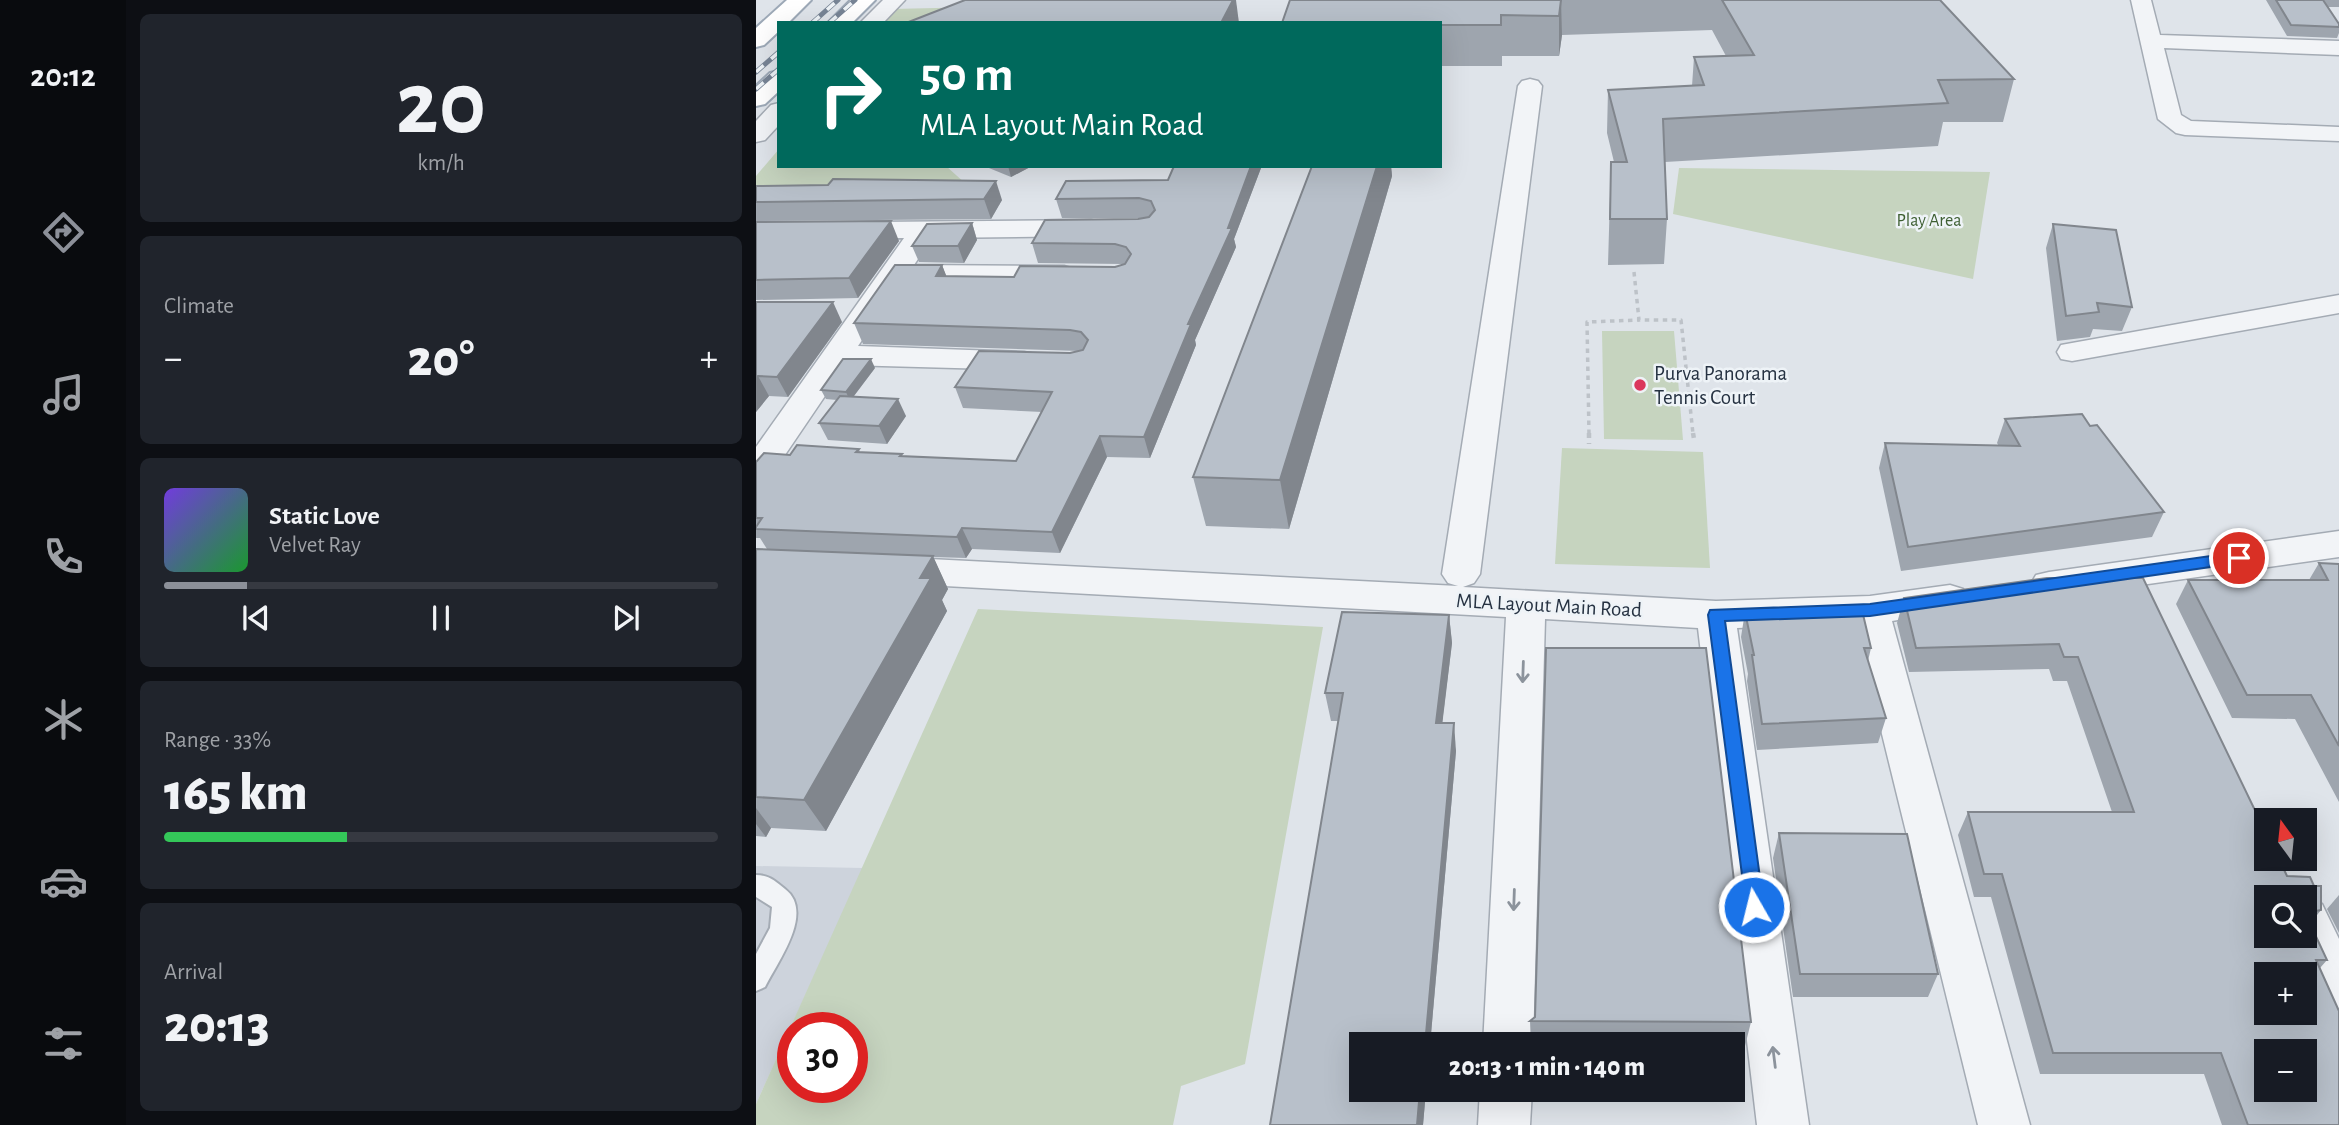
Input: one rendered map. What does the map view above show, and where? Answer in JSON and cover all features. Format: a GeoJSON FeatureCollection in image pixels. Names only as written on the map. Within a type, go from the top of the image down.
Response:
{"type":"FeatureCollection","features":[{"type":"Feature","properties":{"kind":"main road"},"geometry":{"type":"LineString","coordinates":[[756,40],[800,0]]}},
{"type":"Feature","properties":{"kind":"main road"},"geometry":{"type":"LineString","coordinates":[[841,21],[864,0]]}},
{"type":"Feature","properties":{"kind":"main road"},"geometry":{"type":"LineString","coordinates":[[756,99],[770,80]]}},
{"type":"Feature","properties":{"kind":"street"},"geometry":{"type":"LineString","coordinates":[[873,21],[895,0]]}},
{"type":"Feature","properties":{"kind":"street"},"geometry":{"type":"LineString","coordinates":[[2140,0],[2170,119],[2185,128],[2339,134]]}},
{"type":"Feature","properties":{"kind":"street"},"geometry":{"type":"LineString","coordinates":[[2152,41],[2339,48]]}},
{"type":"Feature","properties":{"kind":"street"},"geometry":{"type":"LineString","coordinates":[[1461,574],[1530,86]]}},
{"type":"Feature","properties":{"kind":"street"},"geometry":{"type":"LineString","coordinates":[[756,135],[777,112]]}},
{"type":"Feature","properties":{"kind":"street"},"geometry":{"type":"LineString","coordinates":[[756,230],[1115,228]]}},
{"type":"Feature","properties":{"kind":"street"},"geometry":{"type":"LineString","coordinates":[[761,458],[836,355],[854,310],[893,273],[923,229]]}},
{"type":"Feature","properties":{"kind":"street"},"geometry":{"type":"LineString","coordinates":[[893,273],[1093,275]]}},
{"type":"Feature","properties":{"kind":"street"},"geometry":{"type":"LineString","coordinates":[[2072,352],[2339,304]]}},
{"type":"Feature","properties":{"kind":"street"},"geometry":{"type":"LineString","coordinates":[[836,355],[1049,361]]}},
{"type":"Feature","properties":{"kind":"street"},"geometry":{"type":"LineString","coordinates":[[761,458],[812,453]]}},
{"type":"Feature","properties":{"kind":"street"},"geometry":{"type":"LineString","coordinates":[[2018,589],[2339,544]]}},
{"type":"Feature","properties":{"kind":"street","name":"MLA Layout Main Road"},"geometry":{"type":"LineString","coordinates":[[853,569],[1103,580],[1716,615],[1870,610],[1978,595]]}},
{"type":"Feature","properties":{"kind":"street"},"geometry":{"type":"LineString","coordinates":[[2139,572],[2156,608]]}},
{"type":"Feature","properties":{"kind":"street"},"geometry":{"type":"LineString","coordinates":[[1509,1032],[1526,604]]}},
{"type":"Feature","properties":{"kind":"street"},"geometry":{"type":"LineString","coordinates":[[1870,610],[2004,1125]]}},
{"type":"Feature","properties":{"kind":"street"},"geometry":{"type":"LineString","coordinates":[[1716,615],[1783,1125]]}},
{"type":"Feature","properties":{"kind":"street"},"geometry":{"type":"LineString","coordinates":[[2317,944],[2339,990]]}},
{"type":"Feature","properties":{"kind":"street"},"geometry":{"type":"LineString","coordinates":[[1504,1125],[1505,1102]]}},
{"type":"Feature","properties":{"kind":"lane"},"geometry":{"type":"LineString","coordinates":[[756,886],[764,886],[785,903],[782,929],[756,979]]}},
{"type":"Feature","properties":{"kind":"path"},"geometry":{"type":"LineString","coordinates":[[1634,272],[1639,320]]}},
{"type":"Feature","properties":{"kind":"path"},"geometry":{"type":"LineString","coordinates":[[1589,444],[1587,322],[1681,320],[1694,439]]}},
{"type":"Feature","properties":{"kind":"shaded area"},"geometry":{"type":"Polygon","coordinates":[[[756,866],[863,868],[798,1012],[777,1012],[777,1058],[756,1104],[756,866]]]}},
{"type":"Feature","properties":{"kind":"green space"},"geometry":{"type":"Polygon","coordinates":[[[979,7],[937,21],[883,21],[893,9],[979,7]]]}},
{"type":"Feature","properties":{"kind":"green space"},"geometry":{"type":"Polygon","coordinates":[[[777,151],[777,168],[948,168],[966,184],[756,187],[756,176],[777,151]]]}},
{"type":"Feature","properties":{"kind":"green space","name":"Play Area"},"geometry":{"type":"Polygon","coordinates":[[[1679,168],[1990,172],[1973,279],[1673,214],[1679,168]]]}},
{"type":"Feature","properties":{"kind":"green space","name":"Purva Panorama Tennis Court"},"geometry":{"type":"Polygon","coordinates":[[[1602,331],[1674,331],[1683,440],[1604,439],[1602,331]]]}},
{"type":"Feature","properties":{"kind":"green space"},"geometry":{"type":"Polygon","coordinates":[[[1562,448],[1703,452],[1710,568],[1555,564],[1562,448]]]}},
{"type":"Feature","properties":{"kind":"green space"},"geometry":{"type":"Polygon","coordinates":[[[978,609],[1323,627],[1245,1064],[1181,1086],[1173,1125],[756,1125],[756,1104],[777,1057],[777,1103],[868,1103],[868,1012],[797,1012],[978,609]]]}},
{"type":"Feature","properties":{"kind":"building"},"geometry":{"type":"Polygon","coordinates":[[[965,0],[1233,0],[1222,21],[911,21],[965,0]]]}},
{"type":"Feature","properties":{"kind":"building"},"geometry":{"type":"Polygon","coordinates":[[[1290,0],[1561,0],[1559,16],[1501,15],[1501,25],[1442,25],[1442,21],[1283,21],[1290,0]]]}},
{"type":"Feature","properties":{"kind":"building"},"geometry":{"type":"Polygon","coordinates":[[[1722,0],[1940,0],[2014,79],[1938,80],[1948,103],[1663,119],[1667,219],[1610,219],[1611,162],[1627,162],[1608,90],[1704,85],[1694,57],[1754,55],[1722,0]]]}},
{"type":"Feature","properties":{"kind":"building"},"geometry":{"type":"Polygon","coordinates":[[[2276,0],[2323,0],[2339,27],[2291,25],[2276,0]]]}},
{"type":"Feature","properties":{"kind":"building"},"geometry":{"type":"Polygon","coordinates":[[[1173,168],[1250,168],[1228,228],[1232,228],[1188,324],[1191,324],[1144,437],[1100,436],[1052,532],[962,528],[957,537],[756,529],[762,518],[756,518],[756,462],[764,453],[790,455],[797,445],[902,454],[900,456],[1016,461],[1052,392],[955,387],[979,351],[1070,353],[1083,350],[1088,340],[1081,332],[854,323],[895,265],[942,265],[936,276],[1014,277],[1020,266],[1115,267],[1125,264],[1131,254],[1126,247],[1115,244],[1032,243],[1045,220],[1138,219],[1149,217],[1155,210],[1151,201],[1139,198],[1056,199],[1066,181],[1168,180],[1173,168]]]}},
{"type":"Feature","properties":{"kind":"building"},"geometry":{"type":"Polygon","coordinates":[[[1311,168],[1376,168],[1280,480],[1193,477],[1311,168]]]}},
{"type":"Feature","properties":{"kind":"building"},"geometry":{"type":"Polygon","coordinates":[[[833,179],[996,181],[984,199],[756,202],[756,186],[828,185],[833,179]]]}},
{"type":"Feature","properties":{"kind":"building"},"geometry":{"type":"Polygon","coordinates":[[[891,221],[849,278],[756,280],[756,222],[891,221]]]}},
{"type":"Feature","properties":{"kind":"building"},"geometry":{"type":"Polygon","coordinates":[[[972,223],[958,246],[912,246],[927,224],[972,223]]]}},
{"type":"Feature","properties":{"kind":"building"},"geometry":{"type":"Polygon","coordinates":[[[2053,224],[2116,230],[2132,307],[2097,303],[2099,312],[2066,316],[2053,224]]]}},
{"type":"Feature","properties":{"kind":"building"},"geometry":{"type":"Polygon","coordinates":[[[756,302],[833,302],[777,377],[756,378],[756,302]]]}},
{"type":"Feature","properties":{"kind":"building"},"geometry":{"type":"Polygon","coordinates":[[[843,359],[871,359],[846,392],[821,390],[843,359]]]}},
{"type":"Feature","properties":{"kind":"building"},"geometry":{"type":"Polygon","coordinates":[[[840,396],[898,399],[879,426],[819,423],[840,396]]]}},
{"type":"Feature","properties":{"kind":"building"},"geometry":{"type":"Polygon","coordinates":[[[2082,414],[2090,426],[2097,425],[2164,512],[1908,547],[1885,443],[2020,446],[2005,419],[2082,414]]]}},
{"type":"Feature","properties":{"kind":"building"},"geometry":{"type":"Polygon","coordinates":[[[756,549],[933,556],[920,578],[931,578],[804,800],[756,797],[756,549]]]}},
{"type":"Feature","properties":{"kind":"building"},"geometry":{"type":"Polygon","coordinates":[[[2319,563],[2339,564],[2339,746],[2311,695],[2247,695],[2188,580],[2328,580],[2319,563]]]}},
{"type":"Feature","properties":{"kind":"building"},"geometry":{"type":"Polygon","coordinates":[[[2047,578],[2143,578],[2254,808],[2254,872],[2285,872],[2287,876],[2310,877],[2314,885],[2254,885],[2254,948],[2317,948],[2317,939],[2327,960],[2254,962],[2254,1025],[2317,1025],[2317,962],[2339,1011],[2339,1125],[2248,1125],[2221,1053],[2053,1053],[2002,874],[1984,874],[1968,812],[2134,812],[2078,657],[2064,657],[2059,644],[1916,648],[1904,598],[2047,578]]]}},
{"type":"Feature","properties":{"kind":"building"},"geometry":{"type":"Polygon","coordinates":[[[1861,606],[1871,648],[1864,648],[1886,718],[1762,724],[1754,655],[1745,612],[1861,606]]]}},
{"type":"Feature","properties":{"kind":"building"},"geometry":{"type":"Polygon","coordinates":[[[1342,612],[1449,615],[1436,723],[1454,723],[1426,1032],[1349,1032],[1349,1102],[1419,1102],[1417,1125],[1270,1125],[1343,693],[1325,693],[1342,612]]]}},
{"type":"Feature","properties":{"kind":"building"},"geometry":{"type":"Polygon","coordinates":[[[1546,648],[1706,648],[1751,1022],[1530,1021],[1535,1017],[1546,648]]]}},
{"type":"Feature","properties":{"kind":"building"},"geometry":{"type":"Polygon","coordinates":[[[1779,833],[1907,834],[1938,974],[1800,974],[1779,833]]]}},
{"type":"Feature","properties":{"kind":"building"},"geometry":{"type":"Polygon","coordinates":[[[2317,886],[2321,886],[2321,910],[2317,911],[2317,886]]]}},
{"type":"Feature","properties":{"kind":"railway"},"geometry":{"type":"LineString","coordinates":[[814,21],[838,0]]}},
{"type":"Feature","properties":{"kind":"railway"},"geometry":{"type":"LineString","coordinates":[[831,21],[855,0]]}},
{"type":"Feature","properties":{"kind":"railway"},"geometry":{"type":"LineString","coordinates":[[756,72],[777,54]]}},
{"type":"Feature","properties":{"kind":"railway"},"geometry":{"type":"LineString","coordinates":[[756,89],[777,71]]}},
{"type":"Feature","properties":{"kind":"place","name":"Purva Panorama Tennis Court"},"geometry":{"type":"Point","coordinates":[1640,385]}},
{"type":"Feature","properties":{"kind":"route"},"geometry":{"type":"LineString","coordinates":[[1754,907],[1716,615],[1870,610],[2239,558]]}}]}
